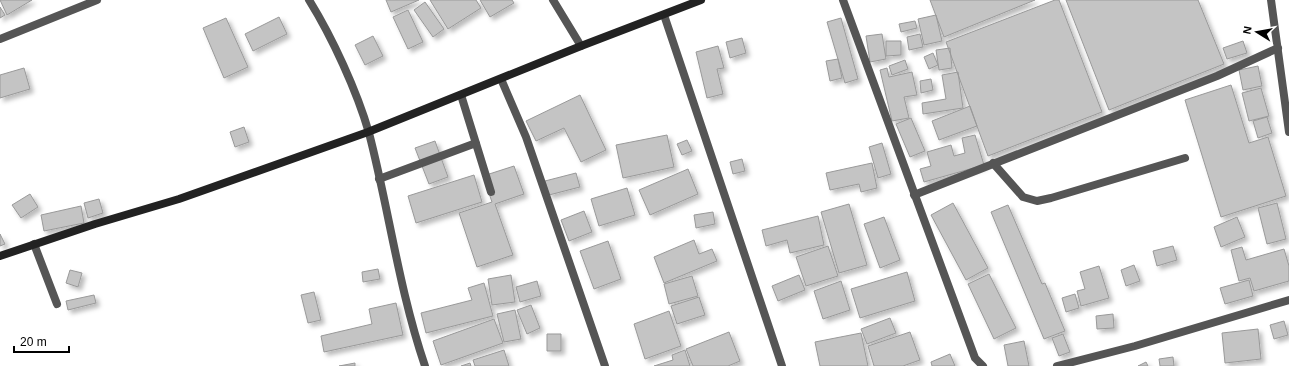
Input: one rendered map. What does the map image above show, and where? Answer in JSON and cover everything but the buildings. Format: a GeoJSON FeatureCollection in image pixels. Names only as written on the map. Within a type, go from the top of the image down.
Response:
{"type":"FeatureCollection","features":[{"type":"Feature","properties":{"kind":"main road"},"geometry":{"type":"LineString","coordinates":[[0,256],[179,199],[368,132],[581,46],[701,0]]}},
{"type":"Feature","properties":{"kind":"street"},"geometry":{"type":"LineString","coordinates":[[0,38],[97,0]]}},
{"type":"Feature","properties":{"kind":"street"},"geometry":{"type":"LineString","coordinates":[[309,0],[351,83],[368,132],[400,276],[425,366]]}},
{"type":"Feature","properties":{"kind":"street"},"geometry":{"type":"LineString","coordinates":[[553,0],[581,46]]}},
{"type":"Feature","properties":{"kind":"street"},"geometry":{"type":"LineString","coordinates":[[843,0],[975,358],[983,366]]}},
{"type":"Feature","properties":{"kind":"street"},"geometry":{"type":"LineString","coordinates":[[1271,0],[1289,132]]}},
{"type":"Feature","properties":{"kind":"street"},"geometry":{"type":"LineString","coordinates":[[664,15],[782,366]]}},
{"type":"Feature","properties":{"kind":"street"},"geometry":{"type":"LineString","coordinates":[[914,195],[1217,76],[1278,48]]}},
{"type":"Feature","properties":{"kind":"street"},"geometry":{"type":"LineString","coordinates":[[501,79],[526,137],[605,366]]}},
{"type":"Feature","properties":{"kind":"street"},"geometry":{"type":"LineString","coordinates":[[461,95],[492,192]]}},
{"type":"Feature","properties":{"kind":"street"},"geometry":{"type":"LineString","coordinates":[[379,179],[476,143]]}},
{"type":"Feature","properties":{"kind":"street"},"geometry":{"type":"LineString","coordinates":[[993,163],[1022,197],[1037,201],[1185,158]]}},
{"type":"Feature","properties":{"kind":"street"},"geometry":{"type":"LineString","coordinates":[[34,244],[57,304]]}},
{"type":"Feature","properties":{"kind":"street"},"geometry":{"type":"LineString","coordinates":[[1057,366],[1135,346],[1289,300]]}}]}
